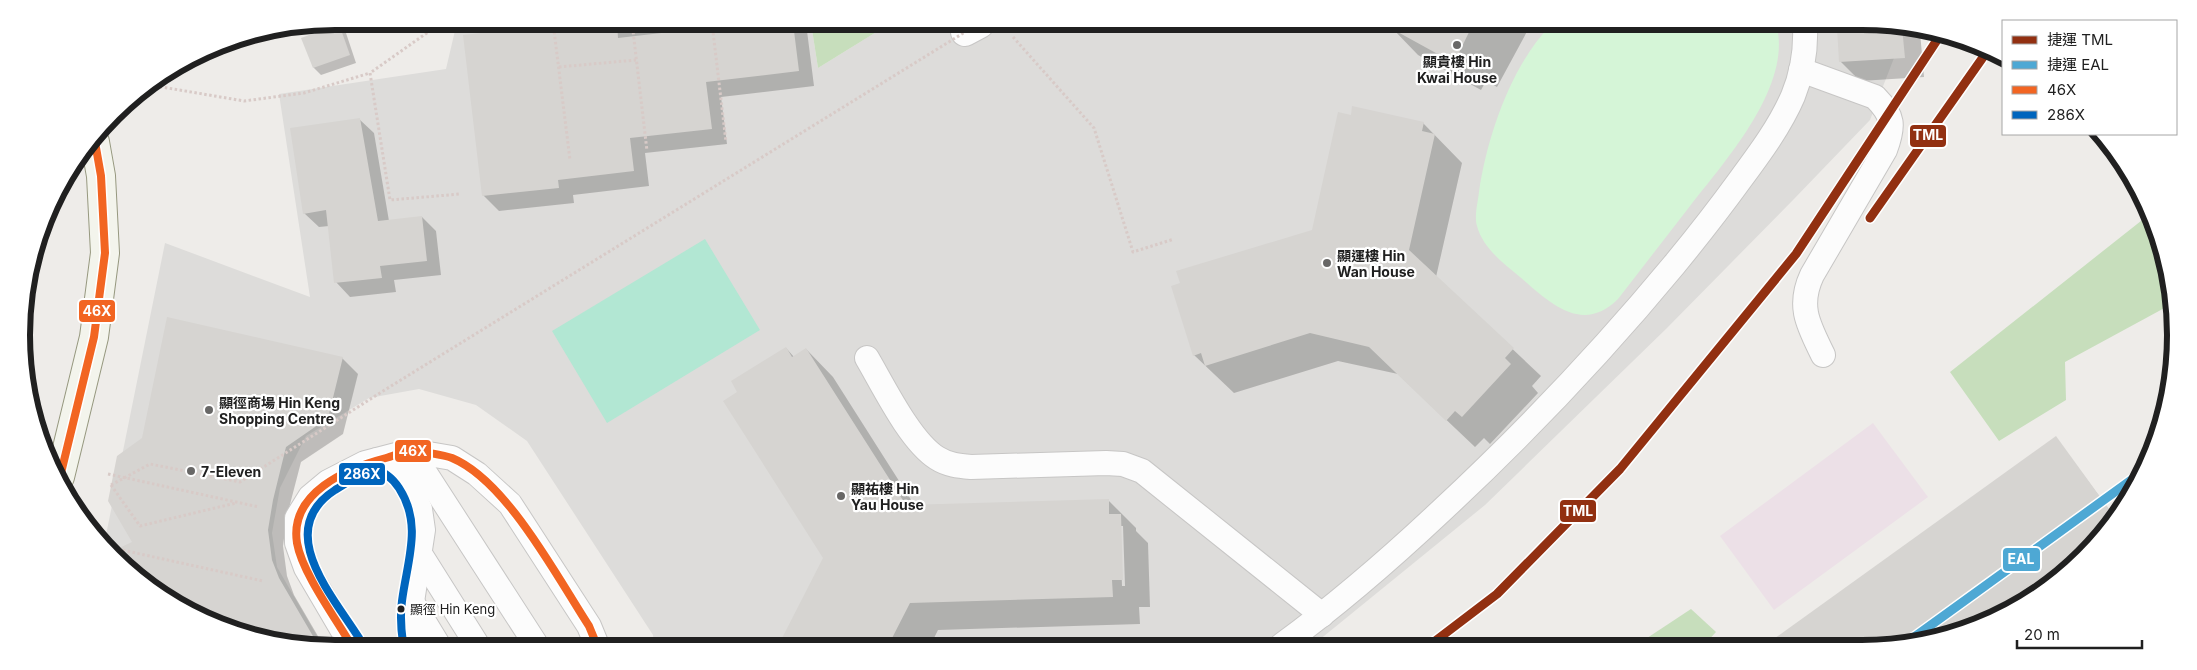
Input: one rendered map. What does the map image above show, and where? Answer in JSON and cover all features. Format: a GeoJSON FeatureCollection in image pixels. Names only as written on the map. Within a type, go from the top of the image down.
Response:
{"type":"FeatureCollection","features":[{"type":"Feature","properties":{"kind":"street"},"geometry":{"type":"LineString","coordinates":[[61,471],[94,337],[106,253],[101,176],[96,146]]}},
{"type":"Feature","properties":{"kind":"lane"},"geometry":{"type":"LineString","coordinates":[[1289,640],[1322,615],[1416,534],[1486,469],[1590,363],[1637,310],[1704,230],[1764,148],[1793,95],[1801,70],[1806,40],[1804,30]]}},
{"type":"Feature","properties":{"kind":"lane"},"geometry":{"type":"LineString","coordinates":[[1801,70],[1875,97],[1890,115],[1891,125],[1891,134],[1885,150],[1812,275],[1804,294],[1808,324],[1823,355]]}},
{"type":"Feature","properties":{"kind":"lane"},"geometry":{"type":"LineString","coordinates":[[867,358],[917,440],[938,459],[954,466],[970,467],[1106,463],[1123,464],[1142,470],[1322,615]]}},
{"type":"Feature","properties":{"kind":"lane"},"geometry":{"type":"LineString","coordinates":[[411,451],[533,640]]}},
{"type":"Feature","properties":{"kind":"lane"},"geometry":{"type":"LineString","coordinates":[[348,640],[306,568],[297,543],[297,518],[310,497],[328,482],[365,462],[411,451],[452,458],[478,474],[510,504],[589,626],[595,640]]}},
{"type":"Feature","properties":{"kind":"lane"},"geometry":{"type":"LineString","coordinates":[[376,460],[394,468],[409,484],[420,509],[423,530],[412,602],[410,626],[412,640]]}},
{"type":"Feature","properties":{"kind":"lane"},"geometry":{"type":"LineString","coordinates":[[420,554],[474,640]]}},
{"type":"Feature","properties":{"kind":"lane"},"geometry":{"type":"LineString","coordinates":[[412,602],[435,640]]}},
{"type":"Feature","properties":{"kind":"path"},"geometry":{"type":"LineString","coordinates":[[158,86],[244,101],[304,93],[370,73],[431,30]]}},
{"type":"Feature","properties":{"kind":"path"},"geometry":{"type":"LineString","coordinates":[[554,30],[570,160]]}},
{"type":"Feature","properties":{"kind":"path"},"geometry":{"type":"LineString","coordinates":[[633,30],[647,151]]}},
{"type":"Feature","properties":{"kind":"path"},"geometry":{"type":"LineString","coordinates":[[713,30],[726,142]]}},
{"type":"Feature","properties":{"kind":"path"},"geometry":{"type":"LineString","coordinates":[[237,503],[140,526],[111,485],[150,464],[240,482],[391,386],[969,30]]}},
{"type":"Feature","properties":{"kind":"path"},"geometry":{"type":"LineString","coordinates":[[1007,31],[1094,128],[1133,252],[1174,239]]}},
{"type":"Feature","properties":{"kind":"path"},"geometry":{"type":"LineString","coordinates":[[559,67],[636,60]]}},
{"type":"Feature","properties":{"kind":"path"},"geometry":{"type":"LineString","coordinates":[[370,73],[390,200],[460,194]]}},
{"type":"Feature","properties":{"kind":"path"},"geometry":{"type":"LineString","coordinates":[[108,474],[259,507]]}},
{"type":"Feature","properties":{"kind":"path"},"geometry":{"type":"LineString","coordinates":[[117,549],[263,581]]}},
{"type":"Feature","properties":{"kind":"shaded area"},"geometry":{"type":"Polygon","coordinates":[[[455,30],[812,30],[818,68],[880,30],[1862,30],[1904,33],[1870,120],[1794,199],[1667,328],[1485,505],[1319,640],[654,640],[653,635],[527,441],[476,405],[419,389],[369,398],[306,436],[280,488],[272,533],[277,567],[319,639],[256,630],[218,617],[182,599],[149,577],[119,551],[106,536],[165,243],[310,297],[279,94],[446,69],[455,30]]]}},
{"type":"Feature","properties":{"kind":"shaded area"},"geometry":{"type":"Polygon","coordinates":[[[1873,423],[1928,497],[1774,610],[1720,536],[1873,423]]]}},
{"type":"Feature","properties":{"kind":"green space"},"geometry":{"type":"Polygon","coordinates":[[[812,30],[880,30],[818,68],[812,30]]]}},
{"type":"Feature","properties":{"kind":"green space"},"geometry":{"type":"Polygon","coordinates":[[[1546,30],[1777,30],[1779,50],[1774,74],[1765,99],[1737,146],[1618,299],[1605,309],[1592,314],[1566,311],[1542,296],[1494,254],[1480,234],[1476,222],[1483,171],[1495,126],[1513,82],[1536,42],[1546,30]]]}},
{"type":"Feature","properties":{"kind":"green space"},"geometry":{"type":"Polygon","coordinates":[[[2144,218],[2157,256],[2165,308],[2065,362],[2066,400],[1999,441],[1950,372],[2144,218]]]}},
{"type":"Feature","properties":{"kind":"green space"},"geometry":{"type":"Polygon","coordinates":[[[705,239],[760,330],[607,423],[552,331],[705,239]]]}},
{"type":"Feature","properties":{"kind":"green space"},"geometry":{"type":"Polygon","coordinates":[[[1691,609],[1716,632],[1709,640],[1644,640],[1691,609]]]}},
{"type":"Feature","properties":{"kind":"building"},"geometry":{"type":"Polygon","coordinates":[[[341,30],[350,55],[313,68],[301,38],[321,31],[341,30]]]}},
{"type":"Feature","properties":{"kind":"building"},"geometry":{"type":"Polygon","coordinates":[[[508,30],[618,30],[618,38],[687,30],[794,30],[799,71],[706,82],[712,129],[630,138],[634,171],[558,180],[559,188],[482,196],[463,35],[508,30]]]}},
{"type":"Feature","properties":{"kind":"building"},"geometry":{"type":"Polygon","coordinates":[[[1394,30],[1470,30],[1454,63],[1394,30]]]}},
{"type":"Feature","properties":{"kind":"building"},"geometry":{"type":"Polygon","coordinates":[[[1837,30],[1903,33],[1905,58],[1839,62],[1837,30]]]}},
{"type":"Feature","properties":{"kind":"building","name":"顯運樓 Hin Wan House"},"geometry":{"type":"Polygon","coordinates":[[[1352,106],[1424,122],[1422,131],[1435,134],[1409,250],[1514,348],[1505,358],[1511,364],[1462,417],[1455,411],[1446,421],[1369,347],[1310,333],[1205,366],[1201,353],[1193,356],[1171,286],[1180,283],[1176,271],[1312,230],[1338,112],[1351,115],[1352,106]]]}},
{"type":"Feature","properties":{"kind":"building"},"geometry":{"type":"Polygon","coordinates":[[[360,118],[378,221],[422,216],[427,261],[380,266],[382,278],[334,283],[326,210],[303,214],[290,128],[360,118]]]}},
{"type":"Feature","properties":{"kind":"building","name":"7-Eleven"},"geometry":{"type":"Polygon","coordinates":[[[167,317],[343,357],[328,418],[286,447],[268,530],[272,560],[279,578],[315,639],[256,630],[200,609],[149,577],[117,549],[132,542],[108,501],[117,456],[142,438],[167,317]]]}},
{"type":"Feature","properties":{"kind":"building","name":"顯祐樓 Hin Yau House"},"geometry":{"type":"Polygon","coordinates":[[[786,347],[792,357],[806,348],[906,505],[1109,499],[1109,514],[1121,514],[1123,580],[1112,580],[1113,597],[910,603],[891,640],[781,640],[823,558],[723,401],[737,392],[731,381],[786,347]]]}},
{"type":"Feature","properties":{"kind":"building"},"geometry":{"type":"Polygon","coordinates":[[[2056,436],[2111,511],[2078,551],[2048,577],[1997,609],[1979,617],[1941,630],[1902,637],[1862,640],[1772,640],[2056,436]]]}},
{"type":"Feature","properties":{"kind":"metro line","name":"TML"},"geometry":{"type":"LineString","coordinates":[[1437,640],[1497,594],[1620,469],[1796,254],[1938,39]]}},
{"type":"Feature","properties":{"kind":"metro line","name":"TML"},"geometry":{"type":"LineString","coordinates":[[1870,218],[1984,55]]}},
{"type":"Feature","properties":{"kind":"metro line","name":"EAL"},"geometry":{"type":"LineString","coordinates":[[1918,635],[2130,481]]}},
{"type":"Feature","properties":{"kind":"transit line","name":"46X"},"geometry":{"type":"LineString","coordinates":[[61,471],[94,337],[105,253],[101,176],[96,146]]}},
{"type":"Feature","properties":{"kind":"transit line","name":"46X"},"geometry":{"type":"LineString","coordinates":[[348,640],[319,594],[305,567],[297,543],[297,525],[302,510],[311,497],[339,476],[371,462],[411,451],[432,453],[452,458],[472,470],[492,487],[511,508],[546,557],[589,626],[595,640]]}},
{"type":"Feature","properties":{"kind":"transit line","name":"286X"},"geometry":{"type":"LineString","coordinates":[[359,638],[323,583],[314,563],[308,543],[309,524],[317,506],[335,490],[359,475],[375,470],[386,474],[397,485],[406,502],[410,516],[412,529],[410,557],[401,612],[403,640]]}},
{"type":"Feature","properties":{"kind":"place","name":"顯貴樓 Hin Kwai House"},"geometry":{"type":"Point","coordinates":[1457,45]}},
{"type":"Feature","properties":{"kind":"place","name":"顯運樓 Hin Wan House"},"geometry":{"type":"Point","coordinates":[1327,263]}},
{"type":"Feature","properties":{"kind":"place","name":"顯徑商場 Hin Keng Shopping Centre"},"geometry":{"type":"Point","coordinates":[209,410]}},
{"type":"Feature","properties":{"kind":"place","name":"7-Eleven"},"geometry":{"type":"Point","coordinates":[191,471]}},
{"type":"Feature","properties":{"kind":"place","name":"顯祐樓 Hin Yau House"},"geometry":{"type":"Point","coordinates":[841,496]}},
{"type":"Feature","properties":{"kind":"place","name":"顯徑 Hin Keng"},"geometry":{"type":"Point","coordinates":[401,609]}}]}
